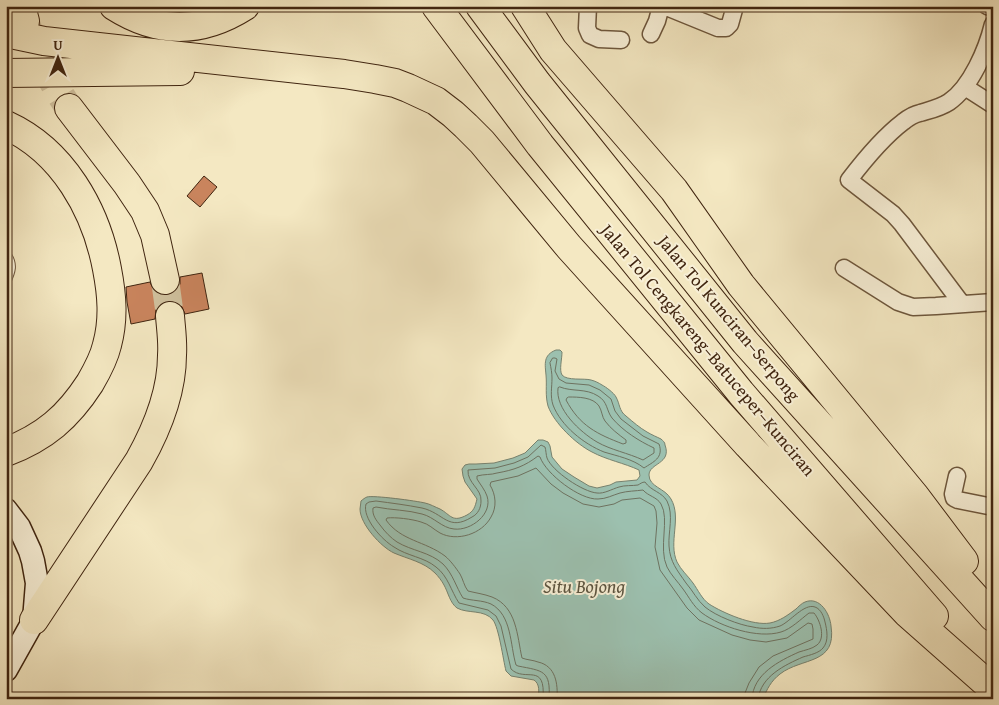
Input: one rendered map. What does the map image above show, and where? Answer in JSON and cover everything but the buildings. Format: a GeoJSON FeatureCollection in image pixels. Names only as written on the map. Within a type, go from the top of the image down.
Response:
{"type":"FeatureCollection","features":[{"type":"Feature","properties":{"kind":"highway"},"geometry":{"type":"LineString","coordinates":[[114,6],[128,15],[143,21],[163,26],[184,28],[201,26],[219,20],[245,6]]}},
{"type":"Feature","properties":{"kind":"highway","name":"Jalan Tol Cengkareng–Batuceper–Kunciran"},"geometry":{"type":"LineString","coordinates":[[436,6],[540,146],[741,393],[993,683]]}},
{"type":"Feature","properties":{"kind":"highway","name":"Jalan Tol Kunciran–Serpong"},"geometry":{"type":"LineString","coordinates":[[480,6],[537,83],[745,342],[993,617]]}},
{"type":"Feature","properties":{"kind":"highway"},"geometry":{"type":"LineString","coordinates":[[525,6],[553,50],[674,190],[742,286],[914,496],[993,599]]}},
{"type":"Feature","properties":{"kind":"highway"},"geometry":{"type":"LineString","coordinates":[[17,20],[44,41],[344,74],[395,83],[436,101],[453,114],[482,142],[569,246],[748,445],[907,613],[993,689]]}},
{"type":"Feature","properties":{"kind":"highway"},"geometry":{"type":"LineString","coordinates":[[6,73],[309,71]]}},
{"type":"Feature","properties":{"kind":"highway"},"geometry":{"type":"LineString","coordinates":[[69,108],[127,184],[145,211],[155,235],[165,280]]}},
{"type":"Feature","properties":{"kind":"highway"},"geometry":{"type":"LineString","coordinates":[[6,125],[32,141],[53,158],[81,195],[94,223],[102,248],[112,300],[112,316],[107,346],[102,360],[80,398],[60,421],[26,443],[6,452]]}},
{"type":"Feature","properties":{"kind":"highway"},"geometry":{"type":"LineString","coordinates":[[34,620],[138,461],[154,433],[165,403],[171,370],[170,316]]}},
{"type":"Feature","properties":{"kind":"main road"},"geometry":{"type":"LineString","coordinates":[[6,510],[19,527],[28,546],[37,583],[34,620],[6,670]]}},
{"type":"Feature","properties":{"kind":"street"},"geometry":{"type":"LineString","coordinates":[[588,6],[587,28],[590,35],[599,39],[621,40]]}},
{"type":"Feature","properties":{"kind":"street"},"geometry":{"type":"LineString","coordinates":[[651,34],[662,6],[718,28],[726,28],[730,24],[734,6]]}},
{"type":"Feature","properties":{"kind":"street"},"geometry":{"type":"LineString","coordinates":[[987,6],[993,8]]}},
{"type":"Feature","properties":{"kind":"street"},"geometry":{"type":"LineString","coordinates":[[962,304],[893,214],[849,180],[872,151],[903,122],[918,113],[934,110],[948,103],[965,87],[984,53],[993,24]]}},
{"type":"Feature","properties":{"kind":"street"},"geometry":{"type":"LineString","coordinates":[[965,87],[993,105]]}},
{"type":"Feature","properties":{"kind":"street"},"geometry":{"type":"LineString","coordinates":[[844,268],[898,302],[913,307],[993,302]]}},
{"type":"Feature","properties":{"kind":"street"},"geometry":{"type":"LineString","coordinates":[[958,476],[953,494],[954,498],[993,507]]}},
{"type":"Feature","properties":{"kind":"lane"},"geometry":{"type":"LineString","coordinates":[[6,254],[12,269],[6,282]]}},
{"type":"Feature","properties":{"kind":"water","name":"Situ Bojong"},"geometry":{"type":"Polygon","coordinates":[[[556,350],[562,352],[561,373],[564,377],[591,380],[606,387],[615,395],[624,414],[642,429],[664,442],[665,456],[650,471],[650,479],[654,485],[668,495],[674,506],[674,546],[677,562],[709,604],[738,618],[755,623],[770,623],[781,619],[803,603],[810,601],[820,604],[829,616],[831,639],[829,648],[816,658],[780,674],[774,679],[763,699],[538,699],[539,688],[534,680],[511,676],[506,671],[499,636],[493,620],[485,614],[457,608],[442,582],[431,569],[389,550],[367,528],[360,509],[361,501],[367,497],[386,497],[425,503],[455,518],[467,515],[474,508],[477,499],[465,482],[462,469],[465,465],[494,463],[513,458],[525,453],[538,440],[548,442],[552,457],[562,469],[589,486],[597,488],[616,482],[637,480],[640,476],[639,470],[592,452],[566,432],[551,413],[547,398],[545,364],[549,354],[556,350]]]}},
{"type":"Feature","properties":{"kind":"tunnel"},"geometry":{"type":"LineString","coordinates":[[25,21],[44,66],[69,108]]}},
{"type":"Feature","properties":{"kind":"tunnel"},"geometry":{"type":"LineString","coordinates":[[165,280],[170,316]]}}]}
